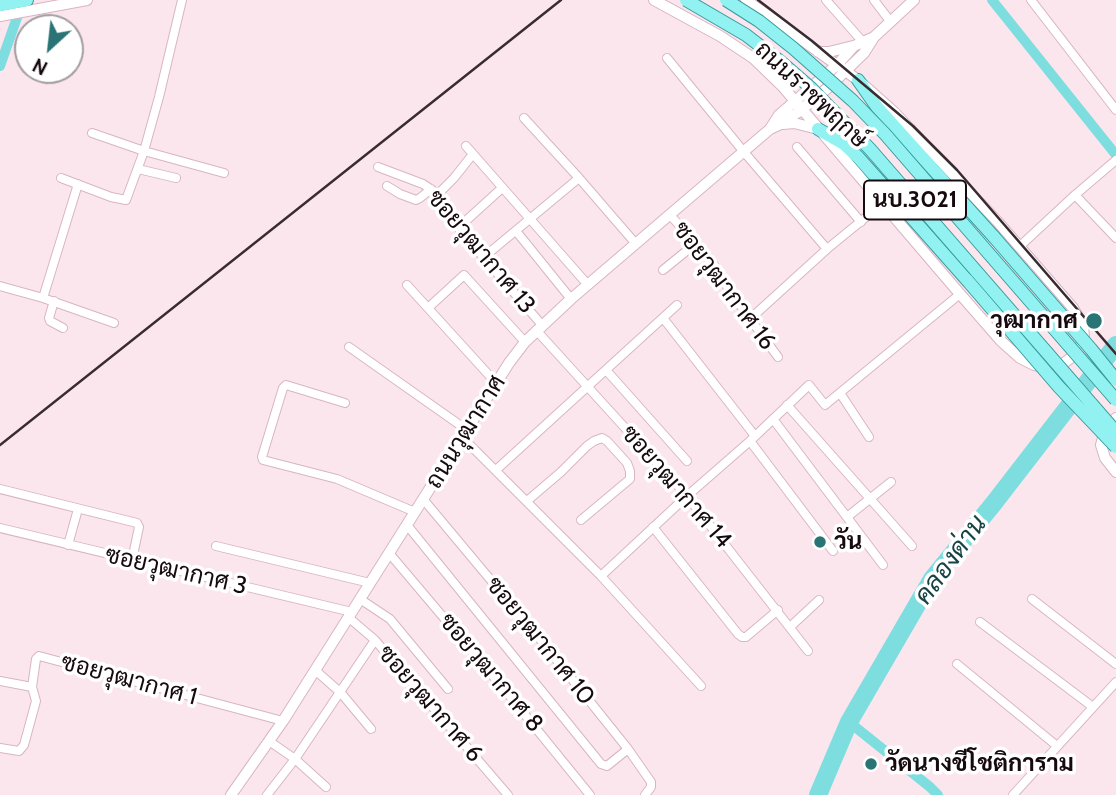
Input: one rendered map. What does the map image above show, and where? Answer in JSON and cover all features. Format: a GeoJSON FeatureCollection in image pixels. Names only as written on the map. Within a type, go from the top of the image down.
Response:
{"type":"FeatureCollection","features":[{"type":"Feature","properties":{"kind":"main road"},"geometry":{"type":"LineString","coordinates":[[0,5],[26,6],[87,0]]}},
{"type":"Feature","properties":{"kind":"main road","name":"ถนนราชพฤกษ์"},"geometry":{"type":"LineString","coordinates":[[654,0],[720,36],[752,58],[783,87],[1001,341],[1020,358],[1046,368],[1060,366],[1072,357],[1084,338],[1083,325],[1073,308],[997,221],[894,112],[858,80],[746,0]]}},
{"type":"Feature","properties":{"kind":"main road","name":"ถนนราชพฤกษ์"},"geometry":{"type":"LineString","coordinates":[[686,0],[747,35],[811,88],[870,149],[1116,432]]}},
{"type":"Feature","properties":{"kind":"main road","name":"ถนนราชพฤกษ์"},"geometry":{"type":"LineString","coordinates":[[726,0],[759,21],[793,48],[869,117],[1116,400]]}},
{"type":"Feature","properties":{"kind":"main road","name":"ถนนวุฒากาศ"},"geometry":{"type":"LineString","coordinates":[[231,795],[283,720],[509,363],[526,342],[571,299],[798,106],[914,0]]}},
{"type":"Feature","properties":{"kind":"main road"},"geometry":{"type":"LineString","coordinates":[[6,15],[26,6]]}},
{"type":"Feature","properties":{"kind":"main road"},"geometry":{"type":"LineString","coordinates":[[818,52],[860,47],[858,80],[877,107],[994,237],[1116,380]]}},
{"type":"Feature","properties":{"kind":"main road"},"geometry":{"type":"LineString","coordinates":[[783,87],[780,120],[818,129],[844,144],[858,157],[1059,387],[1116,447]]}},
{"type":"Feature","properties":{"kind":"main road"},"geometry":{"type":"LineString","coordinates":[[1116,418],[1105,430],[1101,445],[1105,458],[1116,472]]}},
{"type":"Feature","properties":{"kind":"street"},"geometry":{"type":"LineString","coordinates":[[61,178],[126,201],[144,151],[182,0]]}},
{"type":"Feature","properties":{"kind":"street"},"geometry":{"type":"LineString","coordinates":[[826,0],[860,47]]}},
{"type":"Feature","properties":{"kind":"street"},"geometry":{"type":"LineString","coordinates":[[874,0],[890,20]]}},
{"type":"Feature","properties":{"kind":"street"},"geometry":{"type":"LineString","coordinates":[[1031,0],[1116,110]]}},
{"type":"Feature","properties":{"kind":"street"},"geometry":{"type":"LineString","coordinates":[[667,58],[827,249]]}},
{"type":"Feature","properties":{"kind":"street"},"geometry":{"type":"LineString","coordinates":[[524,118],[636,244]]}},
{"type":"Feature","properties":{"kind":"street"},"geometry":{"type":"LineString","coordinates":[[92,133],[144,151],[224,173]]}},
{"type":"Feature","properties":{"kind":"street"},"geometry":{"type":"LineString","coordinates":[[466,146],[588,285]]}},
{"type":"Feature","properties":{"kind":"street"},"geometry":{"type":"LineString","coordinates":[[797,147],[860,222]]}},
{"type":"Feature","properties":{"kind":"street"},"geometry":{"type":"LineString","coordinates":[[387,186],[416,200],[454,178],[473,154]]}},
{"type":"Feature","properties":{"kind":"street"},"geometry":{"type":"LineString","coordinates":[[1018,247],[1116,160]]}},
{"type":"Feature","properties":{"kind":"street","name":"ซอยวุฒากาศ 13"},"geometry":{"type":"LineString","coordinates":[[378,167],[423,184],[434,192],[457,228],[484,257],[539,328]]}},
{"type":"Feature","properties":{"kind":"street"},"geometry":{"type":"LineString","coordinates":[[138,169],[176,178]]}},
{"type":"Feature","properties":{"kind":"street"},"geometry":{"type":"LineString","coordinates":[[484,257],[579,178]]}},
{"type":"Feature","properties":{"kind":"street"},"geometry":{"type":"LineString","coordinates":[[43,298],[78,184]]}},
{"type":"Feature","properties":{"kind":"street"},"geometry":{"type":"LineString","coordinates":[[457,228],[502,188]]}},
{"type":"Feature","properties":{"kind":"street"},"geometry":{"type":"LineString","coordinates":[[1075,195],[1116,238]]}},
{"type":"Feature","properties":{"kind":"street"},"geometry":{"type":"LineString","coordinates":[[750,319],[827,249],[882,204]]}},
{"type":"Feature","properties":{"kind":"street","name":"ซอยวุฒากาศ 16"},"geometry":{"type":"LineString","coordinates":[[670,215],[711,260],[778,357]]}},
{"type":"Feature","properties":{"kind":"street"},"geometry":{"type":"LineString","coordinates":[[516,231],[571,299]]}},
{"type":"Feature","properties":{"kind":"street"},"geometry":{"type":"LineString","coordinates":[[663,270],[695,244]]}},
{"type":"Feature","properties":{"kind":"street"},"geometry":{"type":"LineString","coordinates":[[428,307],[464,275],[526,342]]}},
{"type":"Feature","properties":{"kind":"street"},"geometry":{"type":"LineString","coordinates":[[407,285],[497,384]]}},
{"type":"Feature","properties":{"kind":"street"},"geometry":{"type":"LineString","coordinates":[[0,286],[114,323]]}},
{"type":"Feature","properties":{"kind":"street"},"geometry":{"type":"LineString","coordinates":[[601,576],[809,385],[825,405],[960,294]]}},
{"type":"Feature","properties":{"kind":"street"},"geometry":{"type":"LineString","coordinates":[[54,302],[50,321],[63,328]]}},
{"type":"Feature","properties":{"kind":"street"},"geometry":{"type":"LineString","coordinates":[[496,470],[677,305]]}},
{"type":"Feature","properties":{"kind":"street"},"geometry":{"type":"LineString","coordinates":[[663,318],[833,551]]}},
{"type":"Feature","properties":{"kind":"street","name":"ซอยวุฒากาศ 14"},"geometry":{"type":"LineString","coordinates":[[539,328],[587,387],[687,496],[808,651]]}},
{"type":"Feature","properties":{"kind":"street"},"geometry":{"type":"LineString","coordinates":[[349,347],[465,434],[496,470],[601,576],[701,686]]}},
{"type":"Feature","properties":{"kind":"street"},"geometry":{"type":"LineString","coordinates":[[606,370],[687,461]]}},
{"type":"Feature","properties":{"kind":"street"},"geometry":{"type":"LineString","coordinates":[[345,403],[286,385],[263,460],[337,479],[415,512]]}},
{"type":"Feature","properties":{"kind":"street"},"geometry":{"type":"LineString","coordinates":[[840,393],[869,437]]}},
{"type":"Feature","properties":{"kind":"street"},"geometry":{"type":"LineString","coordinates":[[788,405],[912,546]]}},
{"type":"Feature","properties":{"kind":"street"},"geometry":{"type":"LineString","coordinates":[[773,419],[883,565]]}},
{"type":"Feature","properties":{"kind":"street"},"geometry":{"type":"LineString","coordinates":[[527,501],[594,440],[602,438],[627,463],[631,471],[629,479],[581,520]]}},
{"type":"Feature","properties":{"kind":"street"},"geometry":{"type":"LineString","coordinates":[[847,517],[891,482]]}},
{"type":"Feature","properties":{"kind":"street"},"geometry":{"type":"LineString","coordinates":[[0,489],[138,525],[132,560]]}},
{"type":"Feature","properties":{"kind":"street","name":"ซอยวุฒากาศ 10"},"geometry":{"type":"LineString","coordinates":[[424,499],[628,750],[650,782],[651,787],[645,795]]}},
{"type":"Feature","properties":{"kind":"street"},"geometry":{"type":"LineString","coordinates":[[68,545],[78,509]]}},
{"type":"Feature","properties":{"kind":"street"},"geometry":{"type":"LineString","coordinates":[[407,526],[601,764],[607,766],[628,750]]}},
{"type":"Feature","properties":{"kind":"street"},"geometry":{"type":"LineString","coordinates":[[653,527],[742,637],[746,637],[778,610]]}},
{"type":"Feature","properties":{"kind":"street","name":"ซอยวุฒากาศ 3"},"geometry":{"type":"LineString","coordinates":[[0,528],[350,615]]}},
{"type":"Feature","properties":{"kind":"street"},"geometry":{"type":"LineString","coordinates":[[216,546],[370,583]]}},
{"type":"Feature","properties":{"kind":"street","name":"ซอยวุฒากาศ 8"},"geometry":{"type":"LineString","coordinates":[[389,553],[590,795]]}},
{"type":"Feature","properties":{"kind":"street"},"geometry":{"type":"LineString","coordinates":[[360,599],[390,619],[448,689]]}},
{"type":"Feature","properties":{"kind":"street"},"geometry":{"type":"LineString","coordinates":[[1032,599],[1116,664]]}},
{"type":"Feature","properties":{"kind":"street"},"geometry":{"type":"LineString","coordinates":[[790,627],[819,600]]}},
{"type":"Feature","properties":{"kind":"street","name":"ซอยวุฒากาศ 6"},"geometry":{"type":"LineString","coordinates":[[350,615],[375,640],[508,795]]}},
{"type":"Feature","properties":{"kind":"street"},"geometry":{"type":"LineString","coordinates":[[980,622],[1093,707]]}},
{"type":"Feature","properties":{"kind":"street"},"geometry":{"type":"LineString","coordinates":[[267,795],[375,640]]}},
{"type":"Feature","properties":{"kind":"street","name":"ซอยวุฒากาศ 1"},"geometry":{"type":"LineString","coordinates":[[0,681],[32,687],[36,659],[39,656],[283,720]]}},
{"type":"Feature","properties":{"kind":"street"},"geometry":{"type":"LineString","coordinates":[[957,664],[1057,747]]}},
{"type":"Feature","properties":{"kind":"street"},"geometry":{"type":"LineString","coordinates":[[315,670],[341,692],[371,729]]}},
{"type":"Feature","properties":{"kind":"street"},"geometry":{"type":"LineString","coordinates":[[1013,795],[1116,682]]}},
{"type":"Feature","properties":{"kind":"street"},"geometry":{"type":"LineString","coordinates":[[0,748],[19,751],[24,745],[36,701],[32,687]]}},
{"type":"Feature","properties":{"kind":"street"},"geometry":{"type":"LineString","coordinates":[[269,741],[295,758],[326,787]]}},
{"type":"Feature","properties":{"kind":"waterway"},"geometry":{"type":"LineString","coordinates":[[992,0],[1116,155]]}},
{"type":"Feature","properties":{"kind":"waterway"},"geometry":{"type":"LineString","coordinates":[[0,66],[21,6]]}},
{"type":"Feature","properties":{"kind":"waterway","name":"คลองด่าน"},"geometry":{"type":"LineString","coordinates":[[818,795],[849,722],[932,579],[1116,345]]}},
{"type":"Feature","properties":{"kind":"waterway"},"geometry":{"type":"LineString","coordinates":[[849,722],[938,795]]}},
{"type":"Feature","properties":{"kind":"railway"},"geometry":{"type":"LineString","coordinates":[[0,445],[561,0]]}},
{"type":"Feature","properties":{"kind":"railway"},"geometry":{"type":"LineString","coordinates":[[758,0],[812,41],[913,126],[957,170],[1116,354]]}},
{"type":"Feature","properties":{"kind":"place","name":"วุฒากาศ"},"geometry":{"type":"Point","coordinates":[1094,321]}},
{"type":"Feature","properties":{"kind":"place","name":"วัน"},"geometry":{"type":"Point","coordinates":[820,542]}},
{"type":"Feature","properties":{"kind":"place","name":"วัดนางชีโชติการาม"},"geometry":{"type":"Point","coordinates":[871,764]}}]}
